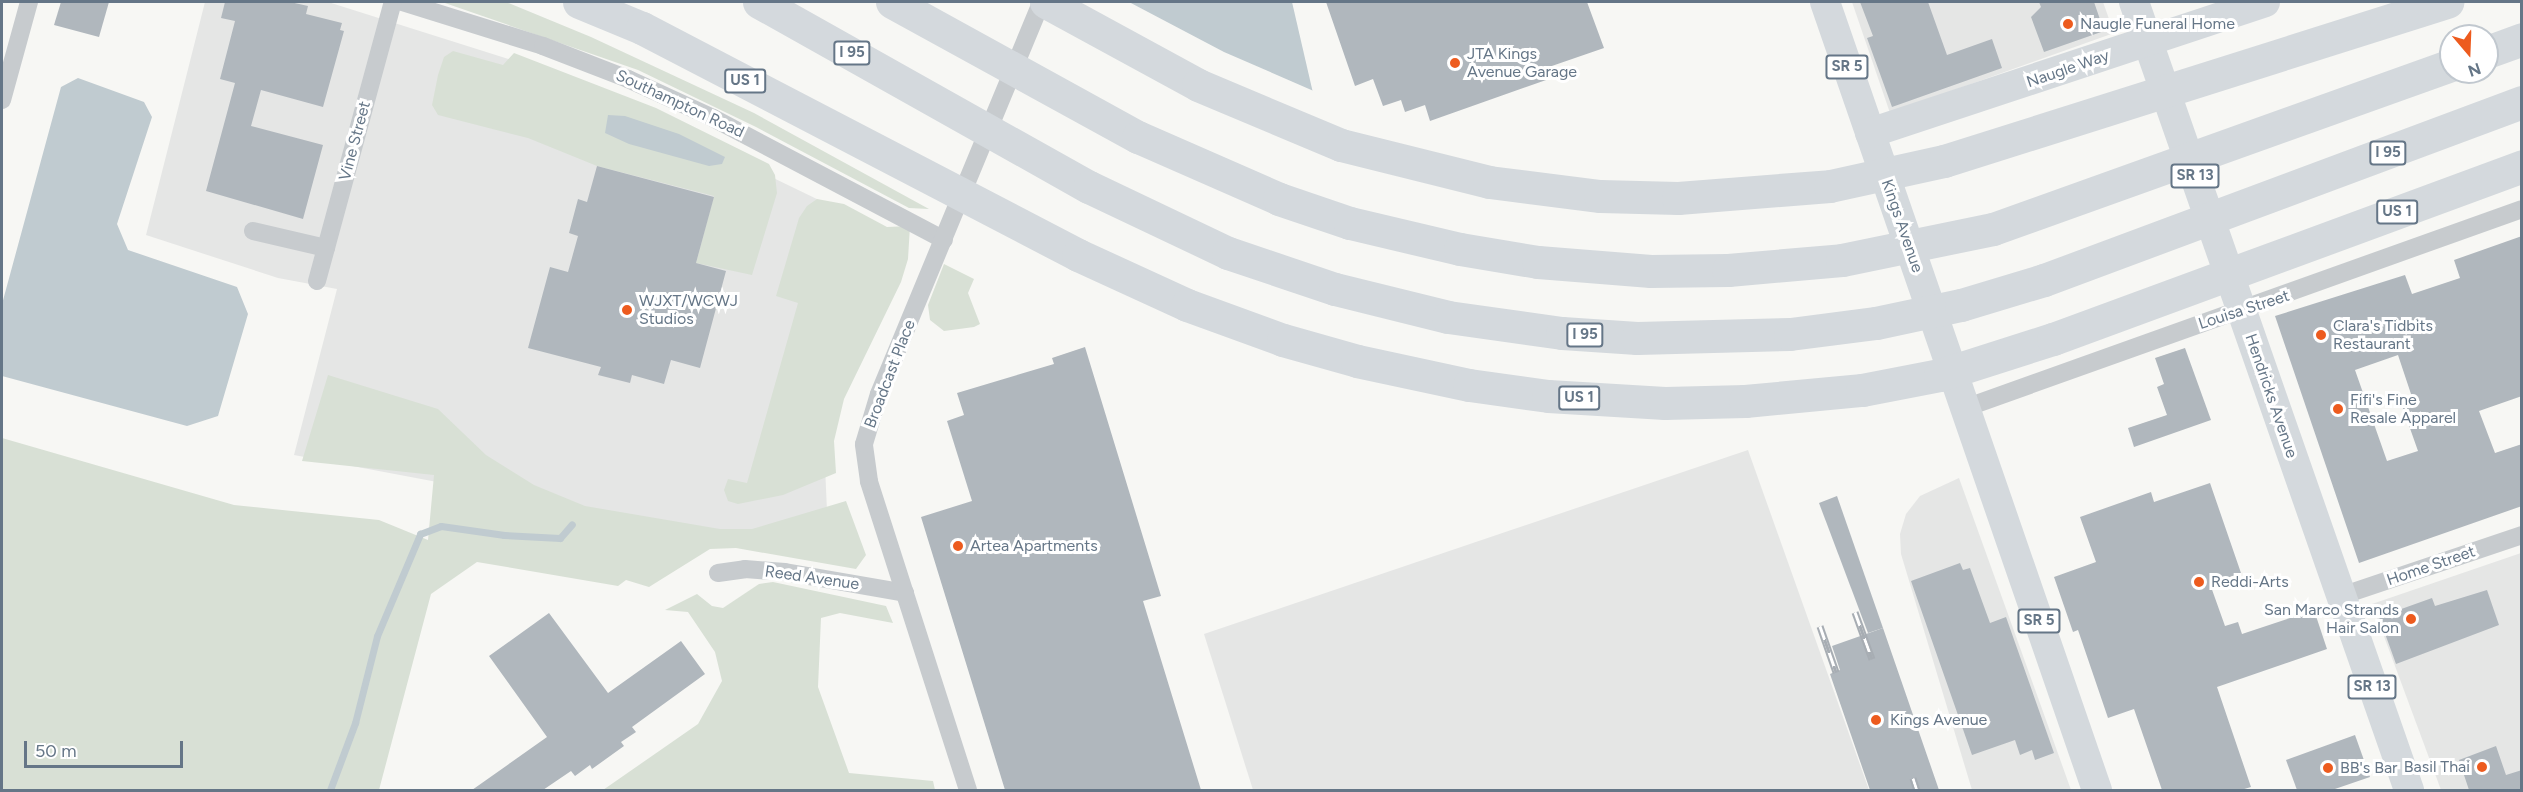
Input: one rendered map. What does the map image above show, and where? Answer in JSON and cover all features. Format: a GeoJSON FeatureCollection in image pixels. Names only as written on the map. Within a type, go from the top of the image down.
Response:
{"type":"FeatureCollection","features":[{"type":"Feature","properties":{"kind":"highway","name":"US 1"},"geometry":{"type":"LineString","coordinates":[[579,2],[642,28],[1113,272],[1253,330],[1319,351],[1431,378],[1586,399],[1665,403],[1745,401],[1901,383],[2016,352],[2522,166]]}},
{"type":"Feature","properties":{"kind":"highway","name":"I 95"},"geometry":{"type":"LineString","coordinates":[[759,2],[1124,206],[1228,253],[1335,289],[1407,308],[1562,333],[1637,338],[1746,337],[1907,317],[2044,280],[2522,102]]}},
{"type":"Feature","properties":{"kind":"highway"},"geometry":{"type":"LineString","coordinates":[[892,2],[1165,150],[1290,203],[1433,244],[1594,268],[1728,270],[1880,254],[2028,218],[2439,69]]}},
{"type":"Feature","properties":{"kind":"highway"},"geometry":{"type":"LineString","coordinates":[[1046,2],[1198,85],[1341,145],[1460,176],[1600,196],[1718,197],[1869,179],[2015,141],[2218,73],[2446,2]]}},
{"type":"Feature","properties":{"kind":"highway"},"geometry":{"type":"LineString","coordinates":[[2346,22],[2386,2]]}},
{"type":"Feature","properties":{"kind":"highway"},"geometry":{"type":"LineString","coordinates":[[2218,73],[2394,2]]}},
{"type":"Feature","properties":{"kind":"highway"},"geometry":{"type":"LineString","coordinates":[[2499,48],[2522,39]]}},
{"type":"Feature","properties":{"kind":"main road","name":"Kings Avenue"},"geometry":{"type":"LineString","coordinates":[[1825,2],[2097,790]]}},
{"type":"Feature","properties":{"kind":"main road","name":"Hendricks Avenue"},"geometry":{"type":"LineString","coordinates":[[2134,2],[2409,790]]}},
{"type":"Feature","properties":{"kind":"main road","name":"Naugle Way"},"geometry":{"type":"LineString","coordinates":[[1870,133],[2265,2]]}},
{"type":"Feature","properties":{"kind":"street"},"geometry":{"type":"LineString","coordinates":[[2,100],[29,2]]}},
{"type":"Feature","properties":{"kind":"street","name":"Vine Street"},"geometry":{"type":"LineString","coordinates":[[317,281],[393,2]]}},
{"type":"Feature","properties":{"kind":"street","name":"Southampton Road"},"geometry":{"type":"LineString","coordinates":[[402,2],[543,46],[628,79],[741,132],[944,240]]}},
{"type":"Feature","properties":{"kind":"street","name":"Broadcast Place"},"geometry":{"type":"LineString","coordinates":[[968,790],[869,481],[864,444],[877,400],[1029,36],[1041,2]]}},
{"type":"Feature","properties":{"kind":"street","name":"Louisa Street"},"geometry":{"type":"LineString","coordinates":[[1965,408],[2522,209]]}},
{"type":"Feature","properties":{"kind":"street"},"geometry":{"type":"LineString","coordinates":[[253,231],[326,248]]}},
{"type":"Feature","properties":{"kind":"street","name":"Home Street"},"geometry":{"type":"LineString","coordinates":[[2341,596],[2522,535]]}},
{"type":"Feature","properties":{"kind":"street","name":"Reed Avenue"},"geometry":{"type":"LineString","coordinates":[[718,573],[746,569],[785,572],[905,593]]}},
{"type":"Feature","properties":{"kind":"shaded area"},"geometry":{"type":"Polygon","coordinates":[[[205,2],[328,2],[565,77],[852,216],[824,443],[829,556],[294,455],[337,289],[278,278],[146,235],[205,2]]]}},
{"type":"Feature","properties":{"kind":"shaded area"},"geometry":{"type":"Polygon","coordinates":[[[442,2],[506,2],[591,37],[754,113],[929,209],[909,208],[756,127],[638,70],[442,2]]]}},
{"type":"Feature","properties":{"kind":"shaded area"},"geometry":{"type":"Polygon","coordinates":[[[1109,2],[1292,2],[1316,106],[1109,2]]]}},
{"type":"Feature","properties":{"kind":"shaded area"},"geometry":{"type":"Polygon","coordinates":[[[1852,2],[2103,2],[2114,33],[1890,113],[1852,2]]]}},
{"type":"Feature","properties":{"kind":"shaded area"},"geometry":{"type":"Polygon","coordinates":[[[453,51],[503,65],[514,53],[656,108],[769,164],[775,175],[777,193],[752,275],[696,263],[714,196],[597,166],[528,138],[438,115],[432,105],[438,75],[444,57],[453,51]]]}},
{"type":"Feature","properties":{"kind":"shaded area"},"geometry":{"type":"Polygon","coordinates":[[[78,78],[144,102],[152,117],[117,224],[128,250],[237,287],[248,314],[218,416],[187,426],[2,376],[2,304],[61,87],[78,78]]]}},
{"type":"Feature","properties":{"kind":"shaded area"},"geometry":{"type":"Polygon","coordinates":[[[608,115],[625,116],[679,134],[725,157],[722,164],[709,166],[629,144],[605,133],[608,115]]]}},
{"type":"Feature","properties":{"kind":"shaded area"},"geometry":{"type":"Polygon","coordinates":[[[817,199],[844,204],[887,227],[910,226],[908,259],[901,282],[844,399],[834,441],[836,473],[783,495],[738,504],[728,501],[724,490],[728,479],[747,483],[798,303],[776,296],[799,218],[807,206],[817,199]]]}},
{"type":"Feature","properties":{"kind":"shaded area"},"geometry":{"type":"Polygon","coordinates":[[[944,264],[974,279],[968,293],[980,324],[944,331],[930,320],[928,305],[944,264]]]}},
{"type":"Feature","properties":{"kind":"shaded area"},"geometry":{"type":"Polygon","coordinates":[[[328,375],[438,409],[486,455],[534,485],[585,506],[720,529],[752,529],[846,501],[866,555],[856,569],[736,548],[710,549],[649,587],[626,580],[618,586],[477,562],[431,594],[379,790],[2,790],[2,438],[234,505],[379,520],[428,540],[434,475],[302,461],[328,375]]]}},
{"type":"Feature","properties":{"kind":"shaded area"},"geometry":{"type":"Polygon","coordinates":[[[1748,450],[1869,790],[1253,790],[1204,634],[1748,450]]]}},
{"type":"Feature","properties":{"kind":"shaded area"},"geometry":{"type":"Polygon","coordinates":[[[1959,478],[2071,790],[1972,790],[1901,554],[1900,534],[1906,514],[1920,496],[1959,478]]]}},
{"type":"Feature","properties":{"kind":"shaded area"},"geometry":{"type":"Polygon","coordinates":[[[2521,553],[2521,790],[2441,790],[2372,604],[2521,553]]]}},
{"type":"Feature","properties":{"kind":"shaded area"},"geometry":{"type":"Polygon","coordinates":[[[773,582],[886,606],[893,623],[840,613],[821,618],[818,687],[849,773],[933,781],[935,790],[603,790],[698,724],[722,681],[715,652],[688,612],[665,610],[697,594],[712,606],[723,608],[759,584],[773,582]]]}},
{"type":"Feature","properties":{"kind":"pier"},"geometry":{"type":"Polygon","coordinates":[[[1105,2],[1129,2],[1224,52],[1316,92],[1319,107],[1299,122],[1104,26],[1105,2]]]}},
{"type":"Feature","properties":{"kind":"building"},"geometry":{"type":"Polygon","coordinates":[[[61,2],[109,2],[99,37],[54,25],[61,2]]]}},
{"type":"Feature","properties":{"kind":"building"},"geometry":{"type":"Polygon","coordinates":[[[225,2],[290,2],[308,6],[306,14],[342,23],[340,30],[344,31],[323,107],[261,90],[251,126],[323,145],[303,219],[206,191],[235,83],[220,79],[235,21],[221,18],[225,2]]]}},
{"type":"Feature","properties":{"kind":"building","name":"JTA Kings Avenue Garage"},"geometry":{"type":"Polygon","coordinates":[[[1326,2],[1587,2],[1604,48],[1546,68],[1549,79],[1430,121],[1425,105],[1405,112],[1401,100],[1383,106],[1373,79],[1355,86],[1326,2]]]}},
{"type":"Feature","properties":{"kind":"building"},"geometry":{"type":"Polygon","coordinates":[[[1860,2],[1928,2],[1947,55],[1992,39],[2002,68],[1892,107],[1867,38],[1873,36],[1860,2]]]}},
{"type":"Feature","properties":{"kind":"building","name":"Naugle Funeral Home"},"geometry":{"type":"Polygon","coordinates":[[[2039,2],[2094,2],[2104,31],[2044,52],[2031,17],[2041,7],[2039,2]]]}},
{"type":"Feature","properties":{"kind":"building","name":"WJXT/WCWJ Studios"},"geometry":{"type":"Polygon","coordinates":[[[597,166],[714,197],[696,263],[726,271],[700,368],[671,360],[664,384],[632,375],[630,383],[598,375],[601,367],[528,348],[550,267],[568,272],[578,236],[569,233],[578,199],[587,202],[597,166]]]}},
{"type":"Feature","properties":{"kind":"building"},"geometry":{"type":"Polygon","coordinates":[[[2522,236],[2522,396],[2479,411],[2495,453],[2522,444],[2522,506],[2359,563],[2275,316],[2405,275],[2412,294],[2460,278],[2454,260],[2522,236]],[[2398,355],[2355,370],[2387,461],[2418,451],[2400,400],[2412,397],[2398,355]]]}},
{"type":"Feature","properties":{"kind":"building","name":"Artea Apartments"},"geometry":{"type":"Polygon","coordinates":[[[1085,347],[1161,596],[1143,601],[1201,790],[1005,790],[921,517],[972,501],[947,421],[964,415],[957,393],[1054,364],[1052,358],[1085,347]]]}},
{"type":"Feature","properties":{"kind":"building"},"geometry":{"type":"Polygon","coordinates":[[[2185,348],[2211,420],[2134,447],[2128,428],[2167,415],[2157,387],[2164,384],[2155,358],[2185,348]]]}},
{"type":"Feature","properties":{"kind":"building"},"geometry":{"type":"Polygon","coordinates":[[[2210,483],[2241,573],[2210,584],[2225,626],[2238,622],[2242,634],[2314,610],[2327,649],[2217,687],[2251,787],[2241,790],[2162,790],[2134,709],[2108,718],[2078,630],[2073,632],[2054,577],[2096,562],[2080,517],[2151,492],[2154,502],[2210,483]]]}},
{"type":"Feature","properties":{"kind":"building"},"geometry":{"type":"Polygon","coordinates":[[[1837,496],[1883,628],[1868,633],[1819,503],[1837,496]]]}},
{"type":"Feature","properties":{"kind":"building"},"geometry":{"type":"Polygon","coordinates":[[[1960,563],[1963,570],[1970,568],[1990,623],[2006,617],[2054,753],[2035,760],[2032,750],[2020,755],[2015,740],[1972,755],[1911,581],[1960,563]]]}},
{"type":"Feature","properties":{"kind":"building"},"geometry":{"type":"Polygon","coordinates":[[[2487,590],[2499,625],[2396,664],[2379,617],[2432,598],[2435,606],[2487,590]]]}},
{"type":"Feature","properties":{"kind":"building"},"geometry":{"type":"Polygon","coordinates":[[[549,613],[608,693],[681,641],[705,674],[632,727],[636,732],[621,742],[624,746],[592,769],[590,765],[575,776],[571,771],[543,790],[472,790],[547,737],[489,656],[549,613]]]}},
{"type":"Feature","properties":{"kind":"building","name":"Kings Avenue"},"geometry":{"type":"Polygon","coordinates":[[[1883,628],[1939,790],[1870,790],[1830,674],[1840,670],[1832,646],[1883,628]]]}},
{"type":"Feature","properties":{"kind":"building","name":"BB's Bar"},"geometry":{"type":"Polygon","coordinates":[[[2355,735],[2370,777],[2332,790],[2297,790],[2286,760],[2355,735]]]}},
{"type":"Feature","properties":{"kind":"building","name":"Basil Thai"},"geometry":{"type":"Polygon","coordinates":[[[2496,746],[2506,775],[2522,770],[2522,790],[2469,790],[2459,760],[2496,746]]]}},
{"type":"Feature","properties":{"kind":"waterway"},"geometry":{"type":"LineString","coordinates":[[330,790],[355,723],[377,636],[420,534],[441,526],[504,535],[560,538],[572,524]]}},
{"type":"Feature","properties":{"kind":"railway"},"geometry":{"type":"LineString","coordinates":[[1855,612],[1872,659]]}},
{"type":"Feature","properties":{"kind":"railway"},"geometry":{"type":"LineString","coordinates":[[1820,626],[1836,672]]}},
{"type":"Feature","properties":{"kind":"railway"},"geometry":{"type":"LineString","coordinates":[[1913,778],[1917,790]]}},
{"type":"Feature","properties":{"kind":"place","name":"Naugle Funeral Home"},"geometry":{"type":"Point","coordinates":[2068,24]}},
{"type":"Feature","properties":{"kind":"place","name":"JTA Kings Avenue Garage"},"geometry":{"type":"Point","coordinates":[1455,63]}},
{"type":"Feature","properties":{"kind":"place","name":"WJXT/WCWJ Studios"},"geometry":{"type":"Point","coordinates":[627,310]}},
{"type":"Feature","properties":{"kind":"place","name":"Clara's Tidbits Restaurant"},"geometry":{"type":"Point","coordinates":[2321,335]}},
{"type":"Feature","properties":{"kind":"place","name":"Fifi's Fine Resale Apparel"},"geometry":{"type":"Point","coordinates":[2338,409]}},
{"type":"Feature","properties":{"kind":"place","name":"Artea Apartments"},"geometry":{"type":"Point","coordinates":[958,546]}},
{"type":"Feature","properties":{"kind":"place","name":"Reddi-Arts"},"geometry":{"type":"Point","coordinates":[2199,582]}},
{"type":"Feature","properties":{"kind":"place","name":"San Marco Strands Hair Salon"},"geometry":{"type":"Point","coordinates":[2411,619]}},
{"type":"Feature","properties":{"kind":"place","name":"Kings Avenue"},"geometry":{"type":"Point","coordinates":[1876,720]}},
{"type":"Feature","properties":{"kind":"place","name":"Basil Thai"},"geometry":{"type":"Point","coordinates":[2482,767]}},
{"type":"Feature","properties":{"kind":"place","name":"BB's Bar"},"geometry":{"type":"Point","coordinates":[2328,768]}}]}
